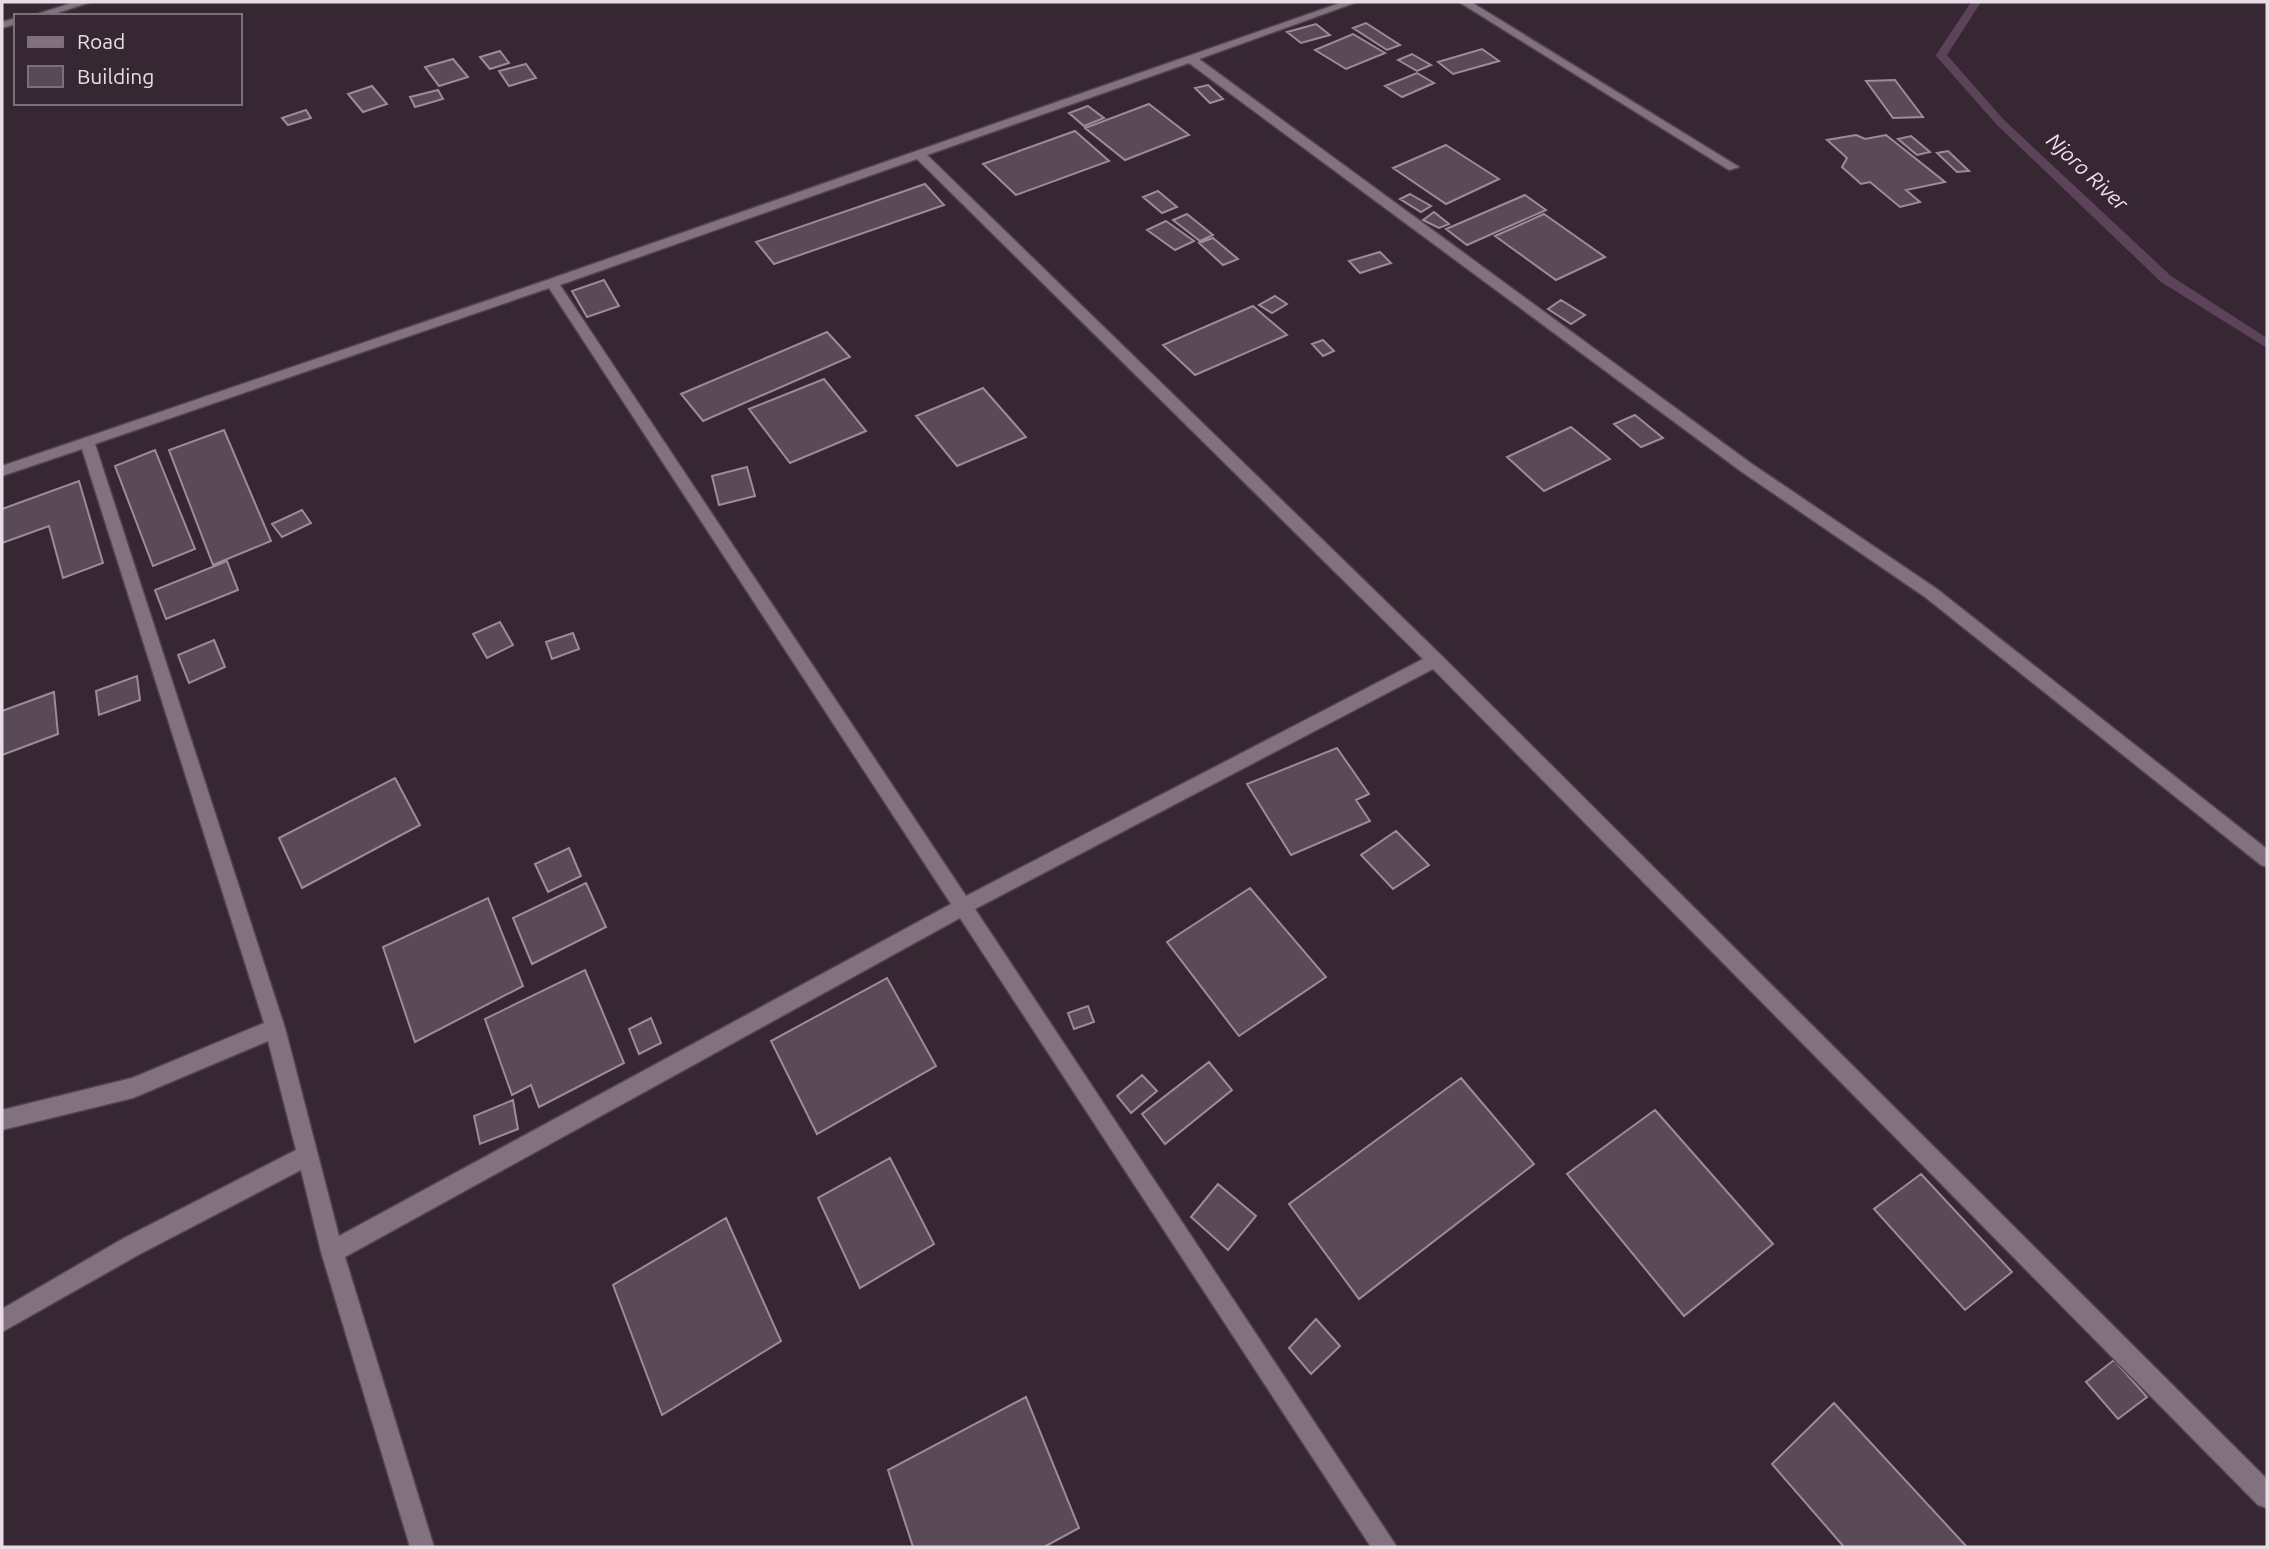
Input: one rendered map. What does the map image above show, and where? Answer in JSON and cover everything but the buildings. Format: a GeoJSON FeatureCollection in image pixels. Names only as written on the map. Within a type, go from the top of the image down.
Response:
{"type":"FeatureCollection","features":[{"type":"Feature","properties":{"kind":"street"},"geometry":{"type":"LineString","coordinates":[[43,14],[86,2]]}},
{"type":"Feature","properties":{"kind":"street"},"geometry":{"type":"LineString","coordinates":[[2,471],[552,283],[1352,2]]}},
{"type":"Feature","properties":{"kind":"street"},"geometry":{"type":"LineString","coordinates":[[1464,2],[1733,167]]}},
{"type":"Feature","properties":{"kind":"street"},"geometry":{"type":"LineString","coordinates":[[1191,58],[1747,468],[1931,593],[2267,859]]}},
{"type":"Feature","properties":{"kind":"street"},"geometry":{"type":"LineString","coordinates":[[919,154],[1435,660],[2267,1496]]}},
{"type":"Feature","properties":{"kind":"street"},"geometry":{"type":"LineString","coordinates":[[552,283],[1385,1547]]}},
{"type":"Feature","properties":{"kind":"street"},"geometry":{"type":"LineString","coordinates":[[87,441],[275,1028],[332,1252],[422,1547]]}},
{"type":"Feature","properties":{"kind":"street"},"geometry":{"type":"LineString","coordinates":[[332,1252],[964,906],[1435,660]]}},
{"type":"Feature","properties":{"kind":"street"},"geometry":{"type":"LineString","coordinates":[[2,1119],[133,1088],[275,1028]]}},
{"type":"Feature","properties":{"kind":"street"},"geometry":{"type":"LineString","coordinates":[[2,1321],[132,1246],[306,1156]]}},
{"type":"Feature","properties":{"kind":"waterway","name":"Njoro River"},"geometry":{"type":"LineString","coordinates":[[1976,2],[1941,55],[2000,122],[2166,279],[2267,344]]}}]}
